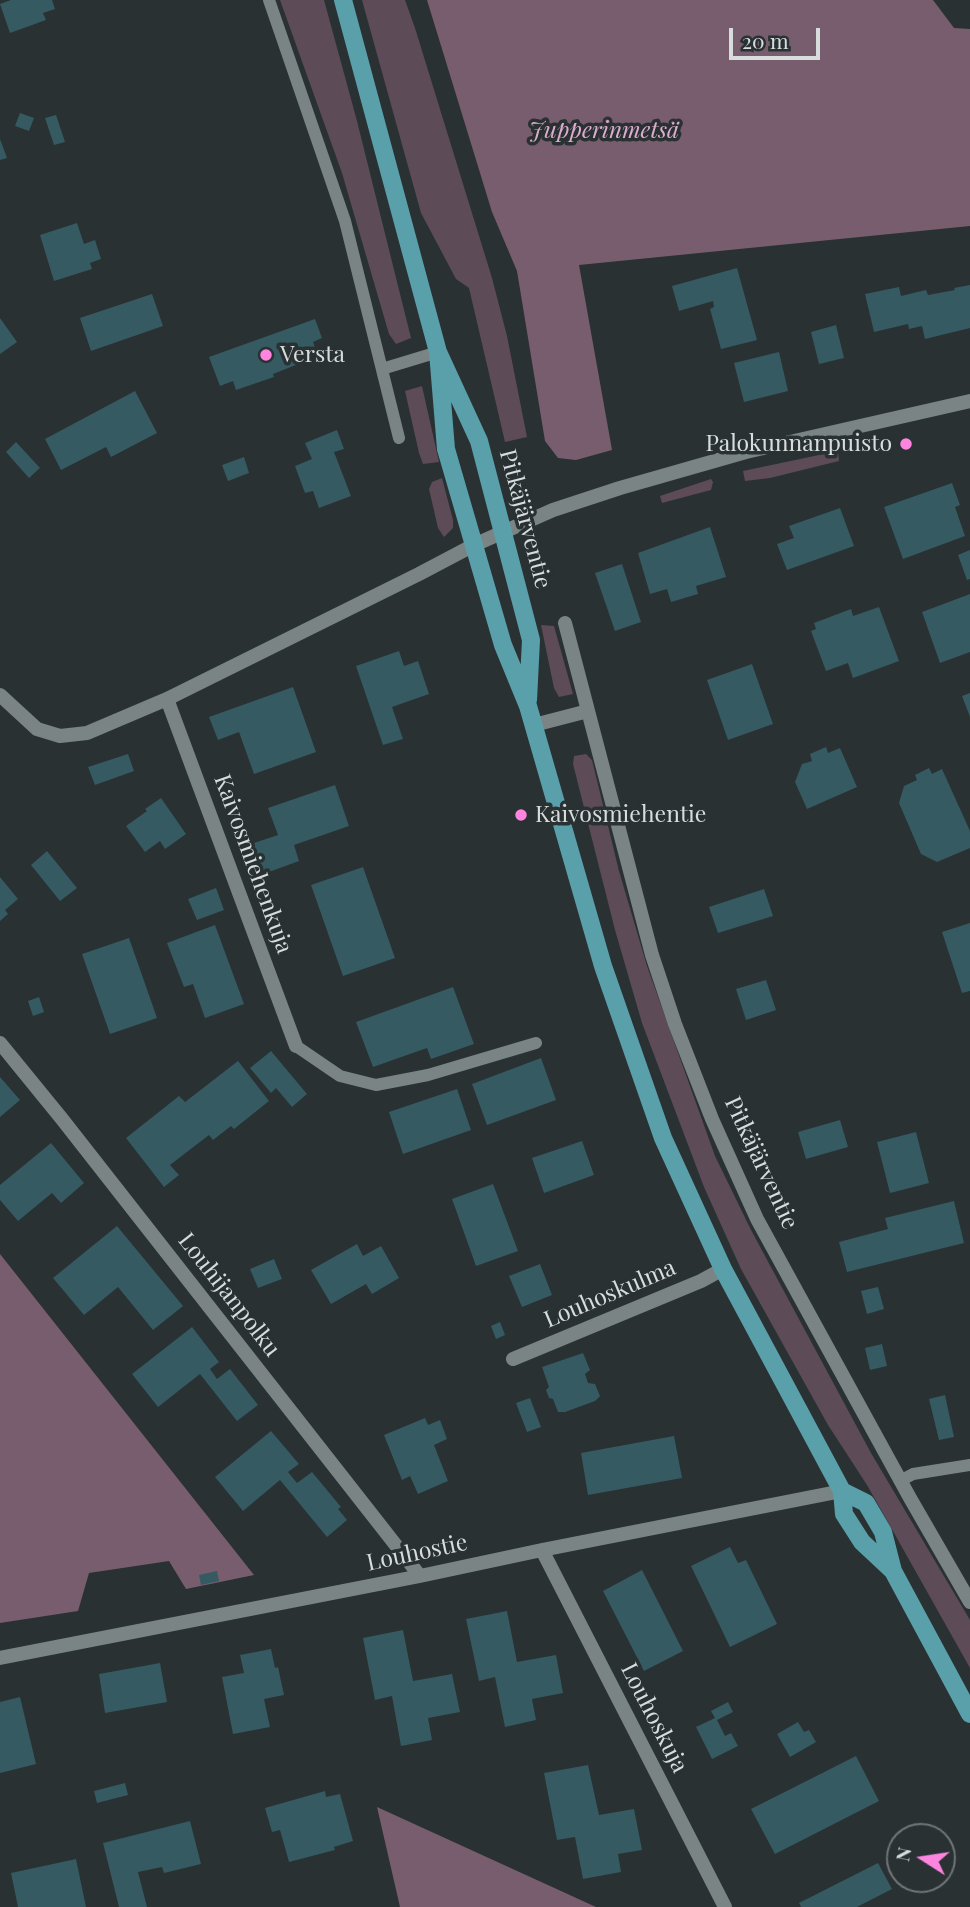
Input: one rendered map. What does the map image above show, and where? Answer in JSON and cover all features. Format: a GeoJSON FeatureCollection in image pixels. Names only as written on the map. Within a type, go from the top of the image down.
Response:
{"type":"FeatureCollection","features":[{"type":"Feature","properties":{"kind":"main road","name":"Pitkäjärventie"},"geometry":{"type":"LineString","coordinates":[[343,0],[438,352],[479,441],[531,640],[528,706]]}},
{"type":"Feature","properties":{"kind":"main road","name":"Pitkäjärventie"},"geometry":{"type":"LineString","coordinates":[[438,352],[446,449],[503,645],[534,725],[603,966],[663,1138],[723,1269],[842,1491],[844,1514],[862,1542],[893,1571],[970,1714]]}},
{"type":"Feature","properties":{"kind":"street"},"geometry":{"type":"LineString","coordinates":[[0,695],[37,729],[60,736],[87,733],[167,699],[502,531],[553,510],[722,459],[970,401]]}},
{"type":"Feature","properties":{"kind":"street","name":"Pitkäjärventie"},"geometry":{"type":"LineString","coordinates":[[565,623],[652,955],[675,1024],[712,1119],[757,1219],[900,1481],[970,1602]]}},
{"type":"Feature","properties":{"kind":"street","name":"Kaivosmiehenkuja"},"geometry":{"type":"LineString","coordinates":[[167,699],[296,1046]]}},
{"type":"Feature","properties":{"kind":"street"},"geometry":{"type":"LineString","coordinates":[[534,725],[588,711]]}},
{"type":"Feature","properties":{"kind":"street","name":"Louhijanpolku"},"geometry":{"type":"LineString","coordinates":[[0,1043],[420,1576]]}},
{"type":"Feature","properties":{"kind":"street","name":"Louhoskulma"},"geometry":{"type":"LineString","coordinates":[[513,1359],[701,1281],[723,1269]]}},
{"type":"Feature","properties":{"kind":"street","name":"Louhostie"},"geometry":{"type":"LineString","coordinates":[[0,1658],[842,1491]]}},
{"type":"Feature","properties":{"kind":"street","name":"Louhoskuja"},"geometry":{"type":"LineString","coordinates":[[542,1550],[725,1907]]}},
{"type":"Feature","properties":{"kind":"lane"},"geometry":{"type":"LineString","coordinates":[[269,0],[345,221],[399,438]]}},
{"type":"Feature","properties":{"kind":"lane"},"geometry":{"type":"LineString","coordinates":[[382,369],[438,352]]}},
{"type":"Feature","properties":{"kind":"lane"},"geometry":{"type":"LineString","coordinates":[[296,1046],[340,1076],[376,1085],[428,1075],[536,1043]]}},
{"type":"Feature","properties":{"kind":"lane"},"geometry":{"type":"LineString","coordinates":[[900,1481],[913,1474],[970,1465]]}},
{"type":"Feature","properties":{"kind":"shaded area"},"geometry":{"type":"Polygon","coordinates":[[[280,0],[324,0],[411,338],[396,344],[389,334],[342,173],[280,0]]]}},
{"type":"Feature","properties":{"kind":"shaded area"},"geometry":{"type":"Polygon","coordinates":[[[362,0],[405,0],[492,278],[507,336],[527,437],[505,442],[469,288],[456,279],[421,213],[362,0]]]}},
{"type":"Feature","properties":{"kind":"shaded area"},"geometry":{"type":"Polygon","coordinates":[[[422,386],[439,462],[423,464],[405,391],[422,386]]]}},
{"type":"Feature","properties":{"kind":"shaded area"},"geometry":{"type":"Polygon","coordinates":[[[838,451],[839,461],[770,478],[745,481],[743,471],[838,451]]]}},
{"type":"Feature","properties":{"kind":"shaded area"},"geometry":{"type":"Polygon","coordinates":[[[442,478],[453,520],[453,528],[444,537],[438,528],[429,489],[432,482],[442,478]]]}},
{"type":"Feature","properties":{"kind":"shaded area"},"geometry":{"type":"Polygon","coordinates":[[[711,479],[711,490],[662,503],[660,496],[711,479]]]}},
{"type":"Feature","properties":{"kind":"shaded area"},"geometry":{"type":"Polygon","coordinates":[[[541,625],[554,626],[573,694],[559,697],[554,688],[541,625]]]}},
{"type":"Feature","properties":{"kind":"shaded area"},"geometry":{"type":"Polygon","coordinates":[[[586,754],[592,760],[619,871],[647,966],[715,1156],[751,1230],[871,1453],[970,1620],[970,1668],[867,1485],[828,1425],[741,1269],[704,1187],[642,1023],[615,930],[573,764],[574,756],[586,754]]]}},
{"type":"Feature","properties":{"kind":"green space","name":"Jupperinmetsä"},"geometry":{"type":"Polygon","coordinates":[[[427,0],[933,0],[954,28],[970,29],[970,226],[579,265],[612,450],[576,460],[558,458],[545,441],[517,271],[492,212],[427,0]]]}},
{"type":"Feature","properties":{"kind":"green space"},"geometry":{"type":"Polygon","coordinates":[[[0,1254],[254,1575],[186,1589],[169,1561],[89,1573],[78,1611],[0,1623],[0,1254]]]}},
{"type":"Feature","properties":{"kind":"green space"},"geometry":{"type":"Polygon","coordinates":[[[377,1807],[596,1907],[400,1907],[377,1807]]]}},
{"type":"Feature","properties":{"kind":"building"},"geometry":{"type":"Polygon","coordinates":[[[11,0],[52,0],[55,9],[43,13],[46,20],[10,33],[0,4],[11,0]]]}},
{"type":"Feature","properties":{"kind":"building"},"geometry":{"type":"Polygon","coordinates":[[[20,113],[34,118],[29,131],[15,126],[20,113]]]}},
{"type":"Feature","properties":{"kind":"building"},"geometry":{"type":"Polygon","coordinates":[[[56,115],[65,142],[54,145],[45,118],[56,115]]]}},
{"type":"Feature","properties":{"kind":"building"},"geometry":{"type":"Polygon","coordinates":[[[0,139],[7,158],[0,160],[0,139]]]}},
{"type":"Feature","properties":{"kind":"building"},"geometry":{"type":"Polygon","coordinates":[[[77,223],[84,244],[95,240],[101,259],[90,263],[92,269],[54,281],[40,235],[77,223]]]}},
{"type":"Feature","properties":{"kind":"building"},"geometry":{"type":"Polygon","coordinates":[[[737,268],[757,340],[721,349],[710,309],[714,307],[713,301],[679,311],[672,286],[737,268]]]}},
{"type":"Feature","properties":{"kind":"building"},"geometry":{"type":"Polygon","coordinates":[[[970,285],[970,328],[925,339],[922,326],[909,329],[908,324],[874,332],[865,294],[899,287],[901,296],[926,290],[928,295],[970,285]]]}},
{"type":"Feature","properties":{"kind":"building"},"geometry":{"type":"Polygon","coordinates":[[[152,294],[163,326],[91,351],[80,318],[152,294]]]}},
{"type":"Feature","properties":{"kind":"building"},"geometry":{"type":"Polygon","coordinates":[[[0,318],[17,342],[0,354],[0,318]]]}},
{"type":"Feature","properties":{"kind":"building"},"geometry":{"type":"Polygon","coordinates":[[[315,319],[322,338],[313,342],[317,353],[300,359],[301,363],[273,374],[274,377],[236,390],[233,381],[220,386],[209,357],[315,319]]]}},
{"type":"Feature","properties":{"kind":"building"},"geometry":{"type":"Polygon","coordinates":[[[836,325],[844,358],[819,364],[811,332],[836,325]]]}},
{"type":"Feature","properties":{"kind":"building"},"geometry":{"type":"Polygon","coordinates":[[[779,352],[788,391],[744,402],[734,363],[779,352]]]}},
{"type":"Feature","properties":{"kind":"building"},"geometry":{"type":"Polygon","coordinates":[[[135,391],[157,433],[111,457],[106,447],[61,470],[45,439],[135,391]]]}},
{"type":"Feature","properties":{"kind":"building"},"geometry":{"type":"Polygon","coordinates":[[[337,430],[344,449],[334,452],[351,496],[319,508],[313,491],[305,493],[295,466],[312,459],[305,443],[337,430]]]}},
{"type":"Feature","properties":{"kind":"building"},"geometry":{"type":"Polygon","coordinates":[[[16,442],[40,468],[29,478],[6,452],[16,442]]]}},
{"type":"Feature","properties":{"kind":"building"},"geometry":{"type":"Polygon","coordinates":[[[244,457],[249,473],[228,481],[222,465],[244,457]]]}},
{"type":"Feature","properties":{"kind":"building"},"geometry":{"type":"Polygon","coordinates":[[[952,483],[960,505],[955,507],[965,536],[903,559],[884,507],[952,483]]]}},
{"type":"Feature","properties":{"kind":"building"},"geometry":{"type":"Polygon","coordinates":[[[840,508],[854,546],[787,570],[777,544],[794,538],[789,526],[840,508]]]}},
{"type":"Feature","properties":{"kind":"building"},"geometry":{"type":"Polygon","coordinates":[[[710,527],[726,577],[696,586],[698,594],[671,602],[667,589],[650,594],[638,553],[710,527]]]}},
{"type":"Feature","properties":{"kind":"building"},"geometry":{"type":"Polygon","coordinates":[[[970,550],[970,579],[967,580],[958,555],[970,550]]]}},
{"type":"Feature","properties":{"kind":"building"},"geometry":{"type":"Polygon","coordinates":[[[622,564],[641,622],[615,631],[595,573],[622,564]]]}},
{"type":"Feature","properties":{"kind":"building"},"geometry":{"type":"Polygon","coordinates":[[[970,594],[970,652],[940,663],[922,612],[970,594]]]}},
{"type":"Feature","properties":{"kind":"building"},"geometry":{"type":"Polygon","coordinates":[[[879,607],[899,661],[853,678],[848,663],[826,671],[811,631],[816,629],[814,623],[851,609],[853,616],[879,607]]]}},
{"type":"Feature","properties":{"kind":"building"},"geometry":{"type":"Polygon","coordinates":[[[399,651],[404,666],[418,661],[429,694],[392,707],[403,739],[383,745],[356,666],[399,651]]]}},
{"type":"Feature","properties":{"kind":"building"},"geometry":{"type":"Polygon","coordinates":[[[752,664],[773,724],[728,740],[707,680],[752,664]]]}},
{"type":"Feature","properties":{"kind":"building"},"geometry":{"type":"Polygon","coordinates":[[[293,687],[316,752],[254,774],[239,732],[218,740],[209,717],[293,687]]]}},
{"type":"Feature","properties":{"kind":"building"},"geometry":{"type":"Polygon","coordinates":[[[970,693],[970,717],[962,696],[970,693]]]}},
{"type":"Feature","properties":{"kind":"building"},"geometry":{"type":"Polygon","coordinates":[[[826,747],[828,753],[840,748],[857,787],[807,809],[795,782],[802,764],[812,761],[810,754],[826,747]]]}},
{"type":"Feature","properties":{"kind":"building"},"geometry":{"type":"Polygon","coordinates":[[[128,754],[134,771],[95,785],[88,767],[128,754]]]}},
{"type":"Feature","properties":{"kind":"building"},"geometry":{"type":"Polygon","coordinates":[[[929,768],[932,774],[942,769],[970,831],[970,848],[937,862],[921,854],[899,803],[904,786],[917,780],[915,775],[929,768]]]}},
{"type":"Feature","properties":{"kind":"building"},"geometry":{"type":"Polygon","coordinates":[[[335,785],[349,826],[294,845],[299,861],[258,876],[248,845],[278,835],[268,808],[335,785]]]}},
{"type":"Feature","properties":{"kind":"building"},"geometry":{"type":"Polygon","coordinates":[[[161,798],[186,834],[165,849],[160,841],[145,852],[126,826],[161,798]]]}},
{"type":"Feature","properties":{"kind":"building"},"geometry":{"type":"Polygon","coordinates":[[[47,851],[77,888],[60,901],[31,865],[47,851]]]}},
{"type":"Feature","properties":{"kind":"building"},"geometry":{"type":"Polygon","coordinates":[[[363,867],[395,958],[343,976],[311,885],[363,867]]]}},
{"type":"Feature","properties":{"kind":"building"},"geometry":{"type":"Polygon","coordinates":[[[0,877],[18,899],[5,910],[8,914],[0,921],[0,877]]]}},
{"type":"Feature","properties":{"kind":"building"},"geometry":{"type":"Polygon","coordinates":[[[216,888],[224,910],[197,920],[188,899],[216,888]]]}},
{"type":"Feature","properties":{"kind":"building"},"geometry":{"type":"Polygon","coordinates":[[[764,889],[773,916],[718,933],[709,907],[764,889]]]}},
{"type":"Feature","properties":{"kind":"building"},"geometry":{"type":"Polygon","coordinates":[[[970,923],[970,991],[962,993],[942,932],[970,923]]]}},
{"type":"Feature","properties":{"kind":"building"},"geometry":{"type":"Polygon","coordinates":[[[215,925],[244,1004],[205,1018],[193,984],[184,987],[167,943],[215,925]]]}},
{"type":"Feature","properties":{"kind":"building"},"geometry":{"type":"Polygon","coordinates":[[[129,938],[157,1018],[110,1034],[82,954],[129,938]]]}},
{"type":"Feature","properties":{"kind":"building"},"geometry":{"type":"Polygon","coordinates":[[[766,980],[776,1010],[746,1020],[736,989],[766,980]]]}},
{"type":"Feature","properties":{"kind":"building"},"geometry":{"type":"Polygon","coordinates":[[[453,987],[474,1044],[431,1059],[427,1048],[373,1067],[356,1022],[453,987]]]}},
{"type":"Feature","properties":{"kind":"building"},"geometry":{"type":"Polygon","coordinates":[[[39,997],[44,1012],[33,1016],[28,1001],[39,997]]]}},
{"type":"Feature","properties":{"kind":"building"},"geometry":{"type":"Polygon","coordinates":[[[271,1051],[307,1094],[292,1107],[276,1088],[271,1093],[250,1068],[271,1051]]]}},
{"type":"Feature","properties":{"kind":"building"},"geometry":{"type":"Polygon","coordinates":[[[541,1058],[556,1100],[487,1125],[472,1084],[541,1058]]]}},
{"type":"Feature","properties":{"kind":"building"},"geometry":{"type":"Polygon","coordinates":[[[238,1061],[269,1101],[234,1129],[231,1126],[213,1140],[209,1135],[170,1165],[179,1175],[164,1187],[126,1138],[179,1096],[185,1102],[238,1061]]]}},
{"type":"Feature","properties":{"kind":"building"},"geometry":{"type":"Polygon","coordinates":[[[0,1077],[20,1100],[0,1117],[0,1077]]]}},
{"type":"Feature","properties":{"kind":"building"},"geometry":{"type":"Polygon","coordinates":[[[457,1089],[471,1130],[403,1154],[389,1112],[457,1089]]]}},
{"type":"Feature","properties":{"kind":"building"},"geometry":{"type":"Polygon","coordinates":[[[840,1120],[848,1147],[806,1159],[798,1132],[840,1120]]]}},
{"type":"Feature","properties":{"kind":"building"},"geometry":{"type":"Polygon","coordinates":[[[916,1132],[929,1183],[890,1193],[877,1142],[916,1132]]]}},
{"type":"Feature","properties":{"kind":"building"},"geometry":{"type":"Polygon","coordinates":[[[582,1141],[594,1175],[544,1193],[532,1158],[582,1141]]]}},
{"type":"Feature","properties":{"kind":"building"},"geometry":{"type":"Polygon","coordinates":[[[51,1143],[84,1183],[61,1203],[52,1193],[18,1221],[0,1200],[0,1185],[51,1143]]]}},
{"type":"Feature","properties":{"kind":"building"},"geometry":{"type":"Polygon","coordinates":[[[493,1184],[518,1251],[476,1266],[452,1199],[493,1184]]]}},
{"type":"Feature","properties":{"kind":"building"},"geometry":{"type":"Polygon","coordinates":[[[954,1201],[964,1243],[847,1272],[839,1242],[888,1229],[885,1218],[954,1201]]]}},
{"type":"Feature","properties":{"kind":"building"},"geometry":{"type":"Polygon","coordinates":[[[117,1226],[183,1306],[153,1330],[118,1287],[84,1315],[53,1278],[117,1226]]]}},
{"type":"Feature","properties":{"kind":"building"},"geometry":{"type":"Polygon","coordinates":[[[357,1244],[363,1256],[381,1246],[399,1278],[372,1294],[366,1284],[331,1304],[311,1270],[357,1244]]]}},
{"type":"Feature","properties":{"kind":"building"},"geometry":{"type":"Polygon","coordinates":[[[274,1259],[282,1279],[258,1288],[250,1269],[274,1259]]]}},
{"type":"Feature","properties":{"kind":"building"},"geometry":{"type":"Polygon","coordinates":[[[540,1264],[552,1295],[522,1307],[509,1276],[540,1264]]]}},
{"type":"Feature","properties":{"kind":"building"},"geometry":{"type":"Polygon","coordinates":[[[878,1287],[884,1309],[867,1314],[861,1291],[878,1287]]]}},
{"type":"Feature","properties":{"kind":"building"},"geometry":{"type":"Polygon","coordinates":[[[500,1322],[505,1335],[496,1339],[491,1326],[500,1322]]]}},
{"type":"Feature","properties":{"kind":"building"},"geometry":{"type":"Polygon","coordinates":[[[192,1327],[219,1362],[210,1369],[217,1379],[230,1369],[258,1405],[237,1421],[200,1374],[158,1407],[132,1374],[192,1327]]]}},
{"type":"Feature","properties":{"kind":"building"},"geometry":{"type":"Polygon","coordinates":[[[882,1344],[887,1366],[870,1370],[865,1348],[882,1344]]]}},
{"type":"Feature","properties":{"kind":"building"},"geometry":{"type":"Polygon","coordinates":[[[583,1353],[590,1370],[585,1374],[588,1383],[595,1384],[600,1396],[595,1401],[558,1412],[546,1390],[549,1387],[542,1367],[583,1353]]]}},
{"type":"Feature","properties":{"kind":"building"},"geometry":{"type":"Polygon","coordinates":[[[945,1395],[954,1437],[939,1440],[929,1399],[945,1395]]]}},
{"type":"Feature","properties":{"kind":"building"},"geometry":{"type":"Polygon","coordinates":[[[530,1398],[541,1427],[527,1432],[516,1403],[530,1398]]]}},
{"type":"Feature","properties":{"kind":"building"},"geometry":{"type":"Polygon","coordinates":[[[425,1418],[428,1425],[440,1420],[447,1439],[434,1445],[448,1481],[418,1494],[410,1476],[402,1480],[384,1435],[425,1418]]]}},
{"type":"Feature","properties":{"kind":"building"},"geometry":{"type":"Polygon","coordinates":[[[271,1431],[299,1464],[288,1472],[297,1483],[312,1472],[341,1507],[338,1509],[347,1520],[327,1537],[280,1480],[243,1511],[215,1477],[271,1431]]]}},
{"type":"Feature","properties":{"kind":"building"},"geometry":{"type":"Polygon","coordinates":[[[674,1436],[682,1478],[588,1495],[581,1453],[674,1436]]]}},
{"type":"Feature","properties":{"kind":"building"},"geometry":{"type":"Polygon","coordinates":[[[730,1547],[738,1563],[746,1560],[777,1624],[730,1647],[691,1566],[730,1547]]]}},
{"type":"Feature","properties":{"kind":"building"},"geometry":{"type":"Polygon","coordinates":[[[642,1570],[683,1651],[644,1671],[603,1591],[642,1570]]]}},
{"type":"Feature","properties":{"kind":"building"},"geometry":{"type":"Polygon","coordinates":[[[217,1571],[219,1581],[201,1585],[199,1575],[217,1571]]]}},
{"type":"Feature","properties":{"kind":"building"},"geometry":{"type":"Polygon","coordinates":[[[507,1611],[517,1662],[556,1655],[563,1693],[532,1699],[536,1720],[505,1727],[495,1677],[479,1681],[466,1619],[507,1611]]]}},
{"type":"Feature","properties":{"kind":"building"},"geometry":{"type":"Polygon","coordinates":[[[403,1630],[413,1681],[452,1674],[460,1712],[428,1718],[432,1740],[401,1746],[392,1696],[375,1700],[363,1638],[403,1630]]]}},
{"type":"Feature","properties":{"kind":"building"},"geometry":{"type":"Polygon","coordinates":[[[271,1649],[284,1695],[264,1699],[270,1727],[233,1734],[222,1677],[244,1673],[240,1655],[271,1649]]]}},
{"type":"Feature","properties":{"kind":"building"},"geometry":{"type":"Polygon","coordinates":[[[160,1663],[167,1702],[105,1713],[99,1674],[160,1663]]]}},
{"type":"Feature","properties":{"kind":"building"},"geometry":{"type":"Polygon","coordinates":[[[20,1697],[36,1764],[0,1773],[0,1702],[20,1697]]]}},
{"type":"Feature","properties":{"kind":"building"},"geometry":{"type":"Polygon","coordinates":[[[728,1702],[733,1712],[717,1720],[725,1736],[731,1733],[738,1746],[712,1759],[696,1727],[715,1718],[711,1711],[728,1702]]]}},
{"type":"Feature","properties":{"kind":"building"},"geometry":{"type":"Polygon","coordinates":[[[798,1722],[804,1732],[809,1730],[816,1742],[790,1757],[777,1734],[798,1722]]]}},
{"type":"Feature","properties":{"kind":"building"},"geometry":{"type":"Polygon","coordinates":[[[856,1756],[879,1801],[775,1854],[751,1809],[856,1756]]]}},
{"type":"Feature","properties":{"kind":"building"},"geometry":{"type":"Polygon","coordinates":[[[588,1765],[599,1815],[634,1809],[642,1850],[618,1854],[621,1872],[583,1879],[575,1837],[557,1840],[544,1773],[588,1765]]]}},
{"type":"Feature","properties":{"kind":"building"},"geometry":{"type":"Polygon","coordinates":[[[125,1783],[128,1795],[97,1803],[94,1791],[125,1783]]]}},
{"type":"Feature","properties":{"kind":"building"},"geometry":{"type":"Polygon","coordinates":[[[325,1791],[326,1797],[340,1794],[353,1841],[334,1847],[335,1850],[289,1862],[280,1830],[272,1832],[265,1808],[325,1791]]]}},
{"type":"Feature","properties":{"kind":"building"},"geometry":{"type":"Polygon","coordinates":[[[190,1821],[201,1864],[164,1873],[162,1867],[138,1872],[147,1907],[119,1907],[103,1843],[190,1821]]]}},
{"type":"Feature","properties":{"kind":"building"},"geometry":{"type":"Polygon","coordinates":[[[76,1859],[86,1907],[18,1907],[11,1873],[76,1859]]]}},
{"type":"Feature","properties":{"kind":"building"},"geometry":{"type":"Polygon","coordinates":[[[878,1863],[886,1878],[886,1892],[857,1907],[801,1907],[799,1903],[878,1863]]]}},
{"type":"Feature","properties":{"kind":"place","name":"Versta"},"geometry":{"type":"Point","coordinates":[266,355]}},
{"type":"Feature","properties":{"kind":"place","name":"Palokunnanpuisto"},"geometry":{"type":"Point","coordinates":[906,444]}},
{"type":"Feature","properties":{"kind":"place","name":"Kaivosmiehentie"},"geometry":{"type":"Point","coordinates":[521,815]}}]}
